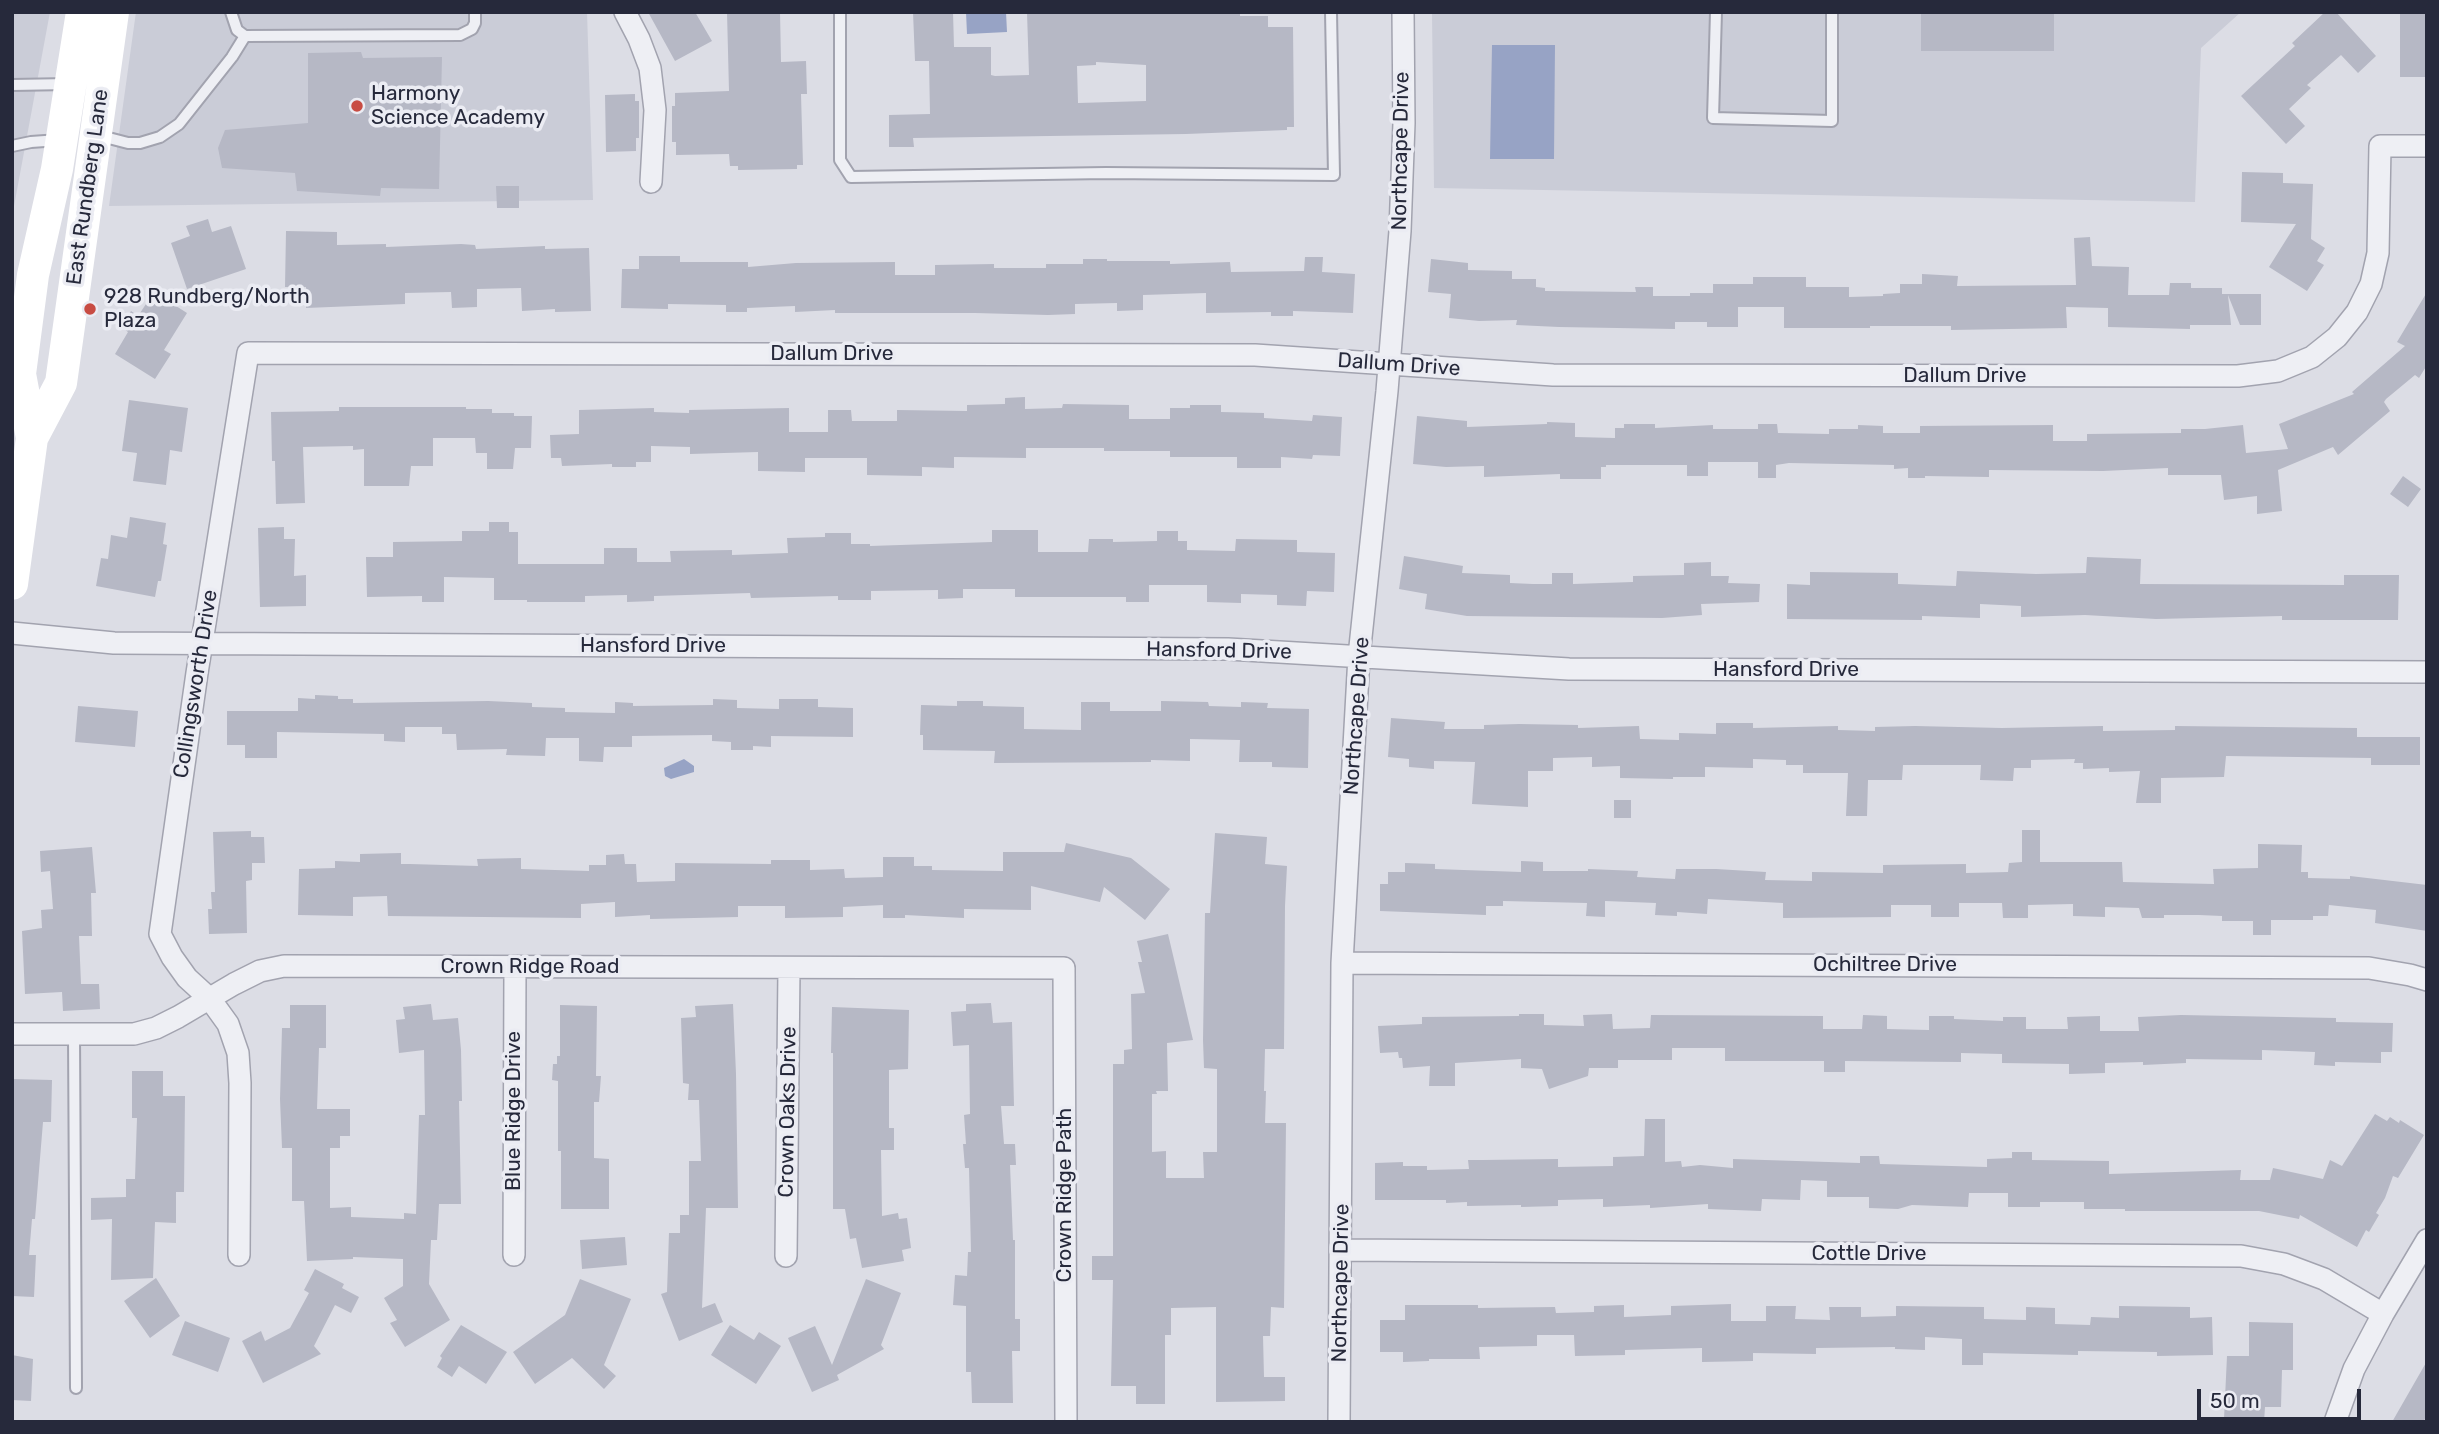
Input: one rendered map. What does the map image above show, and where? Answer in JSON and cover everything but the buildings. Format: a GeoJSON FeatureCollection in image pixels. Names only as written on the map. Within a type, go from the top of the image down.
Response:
{"type":"FeatureCollection","features":[{"type":"Feature","properties":{"kind":"main road","name":"East Rundberg Lane"},"geometry":{"type":"LineString","coordinates":[[12,584],[22,437],[20,374],[27,275],[61,139],[82,12]]}},
{"type":"Feature","properties":{"kind":"main road","name":"East Rundberg Lane"},"geometry":{"type":"LineString","coordinates":[[22,437],[61,383],[113,12]]}},
{"type":"Feature","properties":{"kind":"street"},"geometry":{"type":"LineString","coordinates":[[625,12],[639,38],[650,68],[655,110],[651,182]]}},
{"type":"Feature","properties":{"kind":"street","name":"Northcape Drive"},"geometry":{"type":"LineString","coordinates":[[1339,1422],[1342,962],[1359,656],[1389,364],[1402,190],[1403,12]]}},
{"type":"Feature","properties":{"kind":"street","name":"Dallum Drive"},"geometry":{"type":"LineString","coordinates":[[248,353],[1255,355],[1553,375],[2238,376],[2277,371],[2312,357],[2337,337],[2357,312],[2371,284],[2378,253],[2380,146],[2427,146]]}},
{"type":"Feature","properties":{"kind":"street","name":"Collingsworth Drive"},"geometry":{"type":"LineString","coordinates":[[239,1255],[238,1053],[228,1024],[210,999],[187,978],[160,934],[248,353]]}},
{"type":"Feature","properties":{"kind":"street","name":"Hansford Drive"},"geometry":{"type":"LineString","coordinates":[[12,633],[114,643],[1214,649],[1569,669],[2427,673]]}},
{"type":"Feature","properties":{"kind":"street","name":"Ochiltree Drive"},"geometry":{"type":"LineString","coordinates":[[1342,962],[2369,968],[2427,980]]}},
{"type":"Feature","properties":{"kind":"street","name":"Crown Ridge Road"},"geometry":{"type":"LineString","coordinates":[[12,1034],[134,1034],[156,1028],[260,971],[284,966],[1065,968]]}},
{"type":"Feature","properties":{"kind":"street","name":"Blue Ridge Drive"},"geometry":{"type":"LineString","coordinates":[[514,1255],[515,967]]}},
{"type":"Feature","properties":{"kind":"street","name":"Crown Oaks Drive"},"geometry":{"type":"LineString","coordinates":[[786,1256],[789,968]]}},
{"type":"Feature","properties":{"kind":"street","name":"Crown Ridge Path"},"geometry":{"type":"LineString","coordinates":[[1065,968],[1066,1422]]}},
{"type":"Feature","properties":{"kind":"street"},"geometry":{"type":"LineString","coordinates":[[2335,1422],[2354,1369],[2427,1240]]}},
{"type":"Feature","properties":{"kind":"street","name":"Cottle Drive"},"geometry":{"type":"LineString","coordinates":[[1341,1250],[2241,1256],[2284,1264],[2324,1279],[2383,1314]]}},
{"type":"Feature","properties":{"kind":"lane"},"geometry":{"type":"LineString","coordinates":[[231,12],[237,30],[245,36],[460,35],[472,29],[475,12]]}},
{"type":"Feature","properties":{"kind":"lane"},"geometry":{"type":"LineString","coordinates":[[840,12],[840,160],[851,177],[1106,173],[1334,175],[1331,12]]}},
{"type":"Feature","properties":{"kind":"lane"},"geometry":{"type":"LineString","coordinates":[[1716,12],[1713,118],[1832,121],[1832,12]]}},
{"type":"Feature","properties":{"kind":"lane"},"geometry":{"type":"LineString","coordinates":[[94,135],[140,143],[149,142],[169,131],[188,115],[245,36]]}},
{"type":"Feature","properties":{"kind":"lane"},"geometry":{"type":"LineString","coordinates":[[12,85],[70,84]]}},
{"type":"Feature","properties":{"kind":"lane"},"geometry":{"type":"LineString","coordinates":[[12,146],[61,139]]}},
{"type":"Feature","properties":{"kind":"lane"},"geometry":{"type":"LineString","coordinates":[[74,1035],[76,1388]]}},
{"type":"Feature","properties":{"kind":"shaded area"},"geometry":{"type":"Polygon","coordinates":[[[12,12],[50,12],[12,217],[12,12]]]}},
{"type":"Feature","properties":{"kind":"shaded area","name":"Harmony Science Academy"},"geometry":{"type":"Polygon","coordinates":[[[136,12],[587,12],[593,200],[109,206],[136,12]]]}},
{"type":"Feature","properties":{"kind":"shaded area"},"geometry":{"type":"Polygon","coordinates":[[[1432,12],[2241,12],[2201,48],[2195,202],[1434,188],[1432,12]]]}},
{"type":"Feature","properties":{"kind":"water"},"geometry":{"type":"Polygon","coordinates":[[[966,12],[1006,12],[1007,32],[967,34],[966,12]]]}},
{"type":"Feature","properties":{"kind":"water"},"geometry":{"type":"Polygon","coordinates":[[[1492,45],[1555,45],[1554,159],[1490,159],[1492,45]]]}},
{"type":"Feature","properties":{"kind":"water"},"geometry":{"type":"Polygon","coordinates":[[[684,759],[694,766],[694,772],[671,779],[665,776],[664,768],[684,759]]]}},
{"type":"Feature","properties":{"kind":"place","name":"Harmony Science Academy"},"geometry":{"type":"Point","coordinates":[357,106]}},
{"type":"Feature","properties":{"kind":"place","name":"928 Rundberg/North Plaza"},"geometry":{"type":"Point","coordinates":[90,309]}}]}
